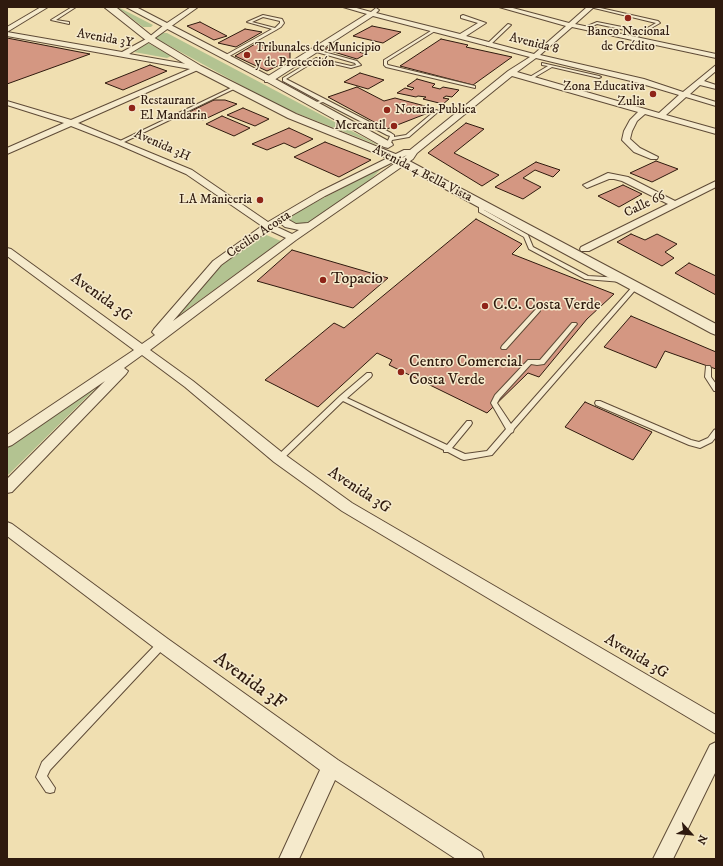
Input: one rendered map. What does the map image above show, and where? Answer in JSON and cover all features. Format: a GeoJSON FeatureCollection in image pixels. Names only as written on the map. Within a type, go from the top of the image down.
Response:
{"type":"FeatureCollection","features":[{"type":"Feature","properties":{"kind":"street"},"geometry":{"type":"LineString","coordinates":[[7,30],[45,7]]}},
{"type":"Feature","properties":{"kind":"street","name":"Avenida 4 Bella Vista"},"geometry":{"type":"LineString","coordinates":[[108,7],[114,10],[150,39],[198,68],[292,116],[405,156],[716,318]]}},
{"type":"Feature","properties":{"kind":"street","name":"Avenida 4 Bella Vista"},"geometry":{"type":"LineString","coordinates":[[130,7],[389,142],[405,156],[481,204],[716,330]]}},
{"type":"Feature","properties":{"kind":"street"},"geometry":{"type":"LineString","coordinates":[[124,54],[150,39],[166,26],[195,7]]}},
{"type":"Feature","properties":{"kind":"street","name":"Avenida 8"},"geometry":{"type":"LineString","coordinates":[[346,7],[535,56],[576,69],[641,81],[716,104]]}},
{"type":"Feature","properties":{"kind":"street"},"geometry":{"type":"LineString","coordinates":[[268,80],[372,14],[378,7]]}},
{"type":"Feature","properties":{"kind":"street"},"geometry":{"type":"LineString","coordinates":[[502,7],[571,25],[716,56]]}},
{"type":"Feature","properties":{"kind":"street"},"geometry":{"type":"LineString","coordinates":[[405,156],[535,56],[592,7]]}},
{"type":"Feature","properties":{"kind":"street"},"geometry":{"type":"LineString","coordinates":[[460,37],[483,23],[463,18]]}},
{"type":"Feature","properties":{"kind":"street","name":"Avenida 3Y"},"geometry":{"type":"LineString","coordinates":[[7,34],[198,68]]}},
{"type":"Feature","properties":{"kind":"street"},"geometry":{"type":"LineString","coordinates":[[660,116],[716,67]]}},
{"type":"Feature","properties":{"kind":"street"},"geometry":{"type":"LineString","coordinates":[[7,151],[198,68]]}},
{"type":"Feature","properties":{"kind":"street"},"geometry":{"type":"LineString","coordinates":[[511,74],[716,132]]}},
{"type":"Feature","properties":{"kind":"street"},"geometry":{"type":"LineString","coordinates":[[699,82],[716,87]]}},
{"type":"Feature","properties":{"kind":"street","name":"Avenida 3H"},"geometry":{"type":"LineString","coordinates":[[7,103],[71,123],[120,142],[189,172],[268,226],[293,238]]}},
{"type":"Feature","properties":{"kind":"street"},"geometry":{"type":"LineString","coordinates":[[644,111],[634,120],[628,131],[626,140],[637,150],[654,157]]}},
{"type":"Feature","properties":{"kind":"street","name":"Cecilio Acosta"},"geometry":{"type":"LineString","coordinates":[[142,350],[218,263],[268,226],[322,194],[405,156]]}},
{"type":"Feature","properties":{"kind":"street","name":"Cecilio Acosta"},"geometry":{"type":"LineString","coordinates":[[7,442],[142,350],[405,156]]}},
{"type":"Feature","properties":{"kind":"street"},"geometry":{"type":"LineString","coordinates":[[587,185],[608,176],[614,176],[625,179],[675,204]]}},
{"type":"Feature","properties":{"kind":"street","name":"Calle 66"},"geometry":{"type":"LineString","coordinates":[[585,249],[716,184]]}},
{"type":"Feature","properties":{"kind":"street"},"geometry":{"type":"LineString","coordinates":[[285,216],[284,221],[288,224],[296,227],[310,226]]}},
{"type":"Feature","properties":{"kind":"street","name":"Avenida 3G"},"geometry":{"type":"LineString","coordinates":[[7,251],[189,384],[279,458],[347,507],[716,725]]}},
{"type":"Feature","properties":{"kind":"street"},"geometry":{"type":"LineString","coordinates":[[7,488],[142,350]]}},
{"type":"Feature","properties":{"kind":"street","name":"Avenida 3F"},"geometry":{"type":"LineString","coordinates":[[7,528],[162,644],[331,767],[474,859]]}},
{"type":"Feature","properties":{"kind":"street"},"geometry":{"type":"LineString","coordinates":[[663,859],[716,751]]}},
{"type":"Feature","properties":{"kind":"street"},"geometry":{"type":"LineString","coordinates":[[289,859],[331,767]]}},
{"type":"Feature","properties":{"kind":"lane"},"geometry":{"type":"LineString","coordinates":[[68,23],[53,20],[74,7]]}},
{"type":"Feature","properties":{"kind":"lane"},"geometry":{"type":"LineString","coordinates":[[592,7],[658,22],[641,33],[635,39]]}},
{"type":"Feature","properties":{"kind":"lane"},"geometry":{"type":"LineString","coordinates":[[225,57],[275,29],[282,23],[281,20],[263,16],[248,23],[275,29]]}},
{"type":"Feature","properties":{"kind":"lane"},"geometry":{"type":"LineString","coordinates":[[586,28],[597,23],[639,31],[641,33]]}},
{"type":"Feature","properties":{"kind":"lane"},"geometry":{"type":"LineString","coordinates":[[488,45],[508,25]]}},
{"type":"Feature","properties":{"kind":"lane"},"geometry":{"type":"LineString","coordinates":[[434,30],[385,61],[385,64],[387,66],[474,87]]}},
{"type":"Feature","properties":{"kind":"lane"},"geometry":{"type":"LineString","coordinates":[[314,50],[359,64],[351,67],[316,59],[284,80],[389,134],[392,136],[389,142]]}},
{"type":"Feature","properties":{"kind":"lane"},"geometry":{"type":"LineString","coordinates":[[543,64],[576,69],[599,77]]}},
{"type":"Feature","properties":{"kind":"lane"},"geometry":{"type":"LineString","coordinates":[[529,79],[551,66]]}},
{"type":"Feature","properties":{"kind":"lane"},"geometry":{"type":"LineString","coordinates":[[120,142],[236,87]]}},
{"type":"Feature","properties":{"kind":"lane"},"geometry":{"type":"LineString","coordinates":[[314,104],[323,100]]}},
{"type":"Feature","properties":{"kind":"lane"},"geometry":{"type":"LineString","coordinates":[[389,142],[408,136],[437,112]]}},
{"type":"Feature","properties":{"kind":"lane"},"geometry":{"type":"LineString","coordinates":[[342,398],[464,458],[489,453],[635,287]]}},
{"type":"Feature","properties":{"kind":"lane"},"geometry":{"type":"LineString","coordinates":[[504,348],[538,310]]}},
{"type":"Feature","properties":{"kind":"lane"},"geometry":{"type":"LineString","coordinates":[[510,430],[494,402],[530,361],[537,363],[542,362],[574,324]]}},
{"type":"Feature","properties":{"kind":"lane"},"geometry":{"type":"LineString","coordinates":[[708,368],[708,377],[716,389]]}},
{"type":"Feature","properties":{"kind":"lane"},"geometry":{"type":"LineString","coordinates":[[279,458],[342,398],[369,375]]}},
{"type":"Feature","properties":{"kind":"lane"},"geometry":{"type":"LineString","coordinates":[[598,403],[688,442],[700,445],[710,440],[716,432]]}},
{"type":"Feature","properties":{"kind":"lane"},"geometry":{"type":"LineString","coordinates":[[447,450],[469,423]]}},
{"type":"Feature","properties":{"kind":"lane"},"geometry":{"type":"LineString","coordinates":[[50,788],[41,777],[46,766],[162,644]]}},
{"type":"Feature","properties":{"kind":"green space"},"geometry":{"type":"Polygon","coordinates":[[[117,7],[153,25],[151,27],[143,27],[117,7]]]}},
{"type":"Feature","properties":{"kind":"green space"},"geometry":{"type":"Polygon","coordinates":[[[161,33],[167,33],[380,146],[281,107],[155,38],[161,33]]]}},
{"type":"Feature","properties":{"kind":"green space"},"geometry":{"type":"Polygon","coordinates":[[[148,43],[171,56],[167,58],[134,52],[148,43]]]}},
{"type":"Feature","properties":{"kind":"green space"},"geometry":{"type":"Polygon","coordinates":[[[383,167],[369,181],[309,223],[296,225],[290,222],[289,216],[383,167]]]}},
{"type":"Feature","properties":{"kind":"green space"},"geometry":{"type":"Polygon","coordinates":[[[264,234],[281,241],[178,316],[222,265],[264,234]]]}},
{"type":"Feature","properties":{"kind":"green space"},"geometry":{"type":"Polygon","coordinates":[[[104,380],[9,474],[7,475],[7,447],[104,380]]]}},
{"type":"Feature","properties":{"kind":"building"},"geometry":{"type":"Polygon","coordinates":[[[200,22],[227,36],[214,40],[187,26],[200,22]]]}},
{"type":"Feature","properties":{"kind":"building"},"geometry":{"type":"Polygon","coordinates":[[[372,26],[401,32],[383,43],[353,36],[372,26]]]}},
{"type":"Feature","properties":{"kind":"building"},"geometry":{"type":"Polygon","coordinates":[[[245,29],[262,32],[236,47],[218,43],[245,29]]]}},
{"type":"Feature","properties":{"kind":"building"},"geometry":{"type":"Polygon","coordinates":[[[7,38],[90,54],[7,84],[7,38]]]}},
{"type":"Feature","properties":{"kind":"building"},"geometry":{"type":"Polygon","coordinates":[[[441,39],[468,45],[466,47],[512,57],[473,85],[400,66],[441,39]]]}},
{"type":"Feature","properties":{"kind":"building"},"geometry":{"type":"Polygon","coordinates":[[[255,44],[290,51],[290,60],[267,71],[235,56],[255,44]]]}},
{"type":"Feature","properties":{"kind":"building"},"geometry":{"type":"Polygon","coordinates":[[[334,45],[366,54],[357,59],[324,49],[334,45]]]}},
{"type":"Feature","properties":{"kind":"building"},"geometry":{"type":"Polygon","coordinates":[[[150,65],[167,71],[123,90],[105,83],[150,65]]]}},
{"type":"Feature","properties":{"kind":"building"},"geometry":{"type":"Polygon","coordinates":[[[360,73],[384,80],[368,89],[344,82],[360,73]]]}},
{"type":"Feature","properties":{"kind":"building"},"geometry":{"type":"Polygon","coordinates":[[[417,79],[435,84],[432,87],[440,89],[443,87],[459,90],[452,97],[446,96],[443,98],[449,99],[443,104],[423,99],[426,97],[416,97],[397,93],[405,88],[412,90],[414,88],[407,86],[417,79]]]}},
{"type":"Feature","properties":{"kind":"building"},"geometry":{"type":"Polygon","coordinates":[[[357,87],[384,101],[395,98],[425,106],[419,108],[428,113],[387,129],[328,97],[357,87]]]}},
{"type":"Feature","properties":{"kind":"building"},"geometry":{"type":"Polygon","coordinates":[[[214,100],[225,100],[237,104],[203,120],[185,114],[214,100]]]}},
{"type":"Feature","properties":{"kind":"building"},"geometry":{"type":"Polygon","coordinates":[[[243,108],[269,119],[255,126],[227,115],[243,108]]]}},
{"type":"Feature","properties":{"kind":"building"},"geometry":{"type":"Polygon","coordinates":[[[222,116],[250,128],[234,136],[206,124],[222,116]]]}},
{"type":"Feature","properties":{"kind":"building"},"geometry":{"type":"Polygon","coordinates":[[[466,123],[484,129],[454,153],[499,175],[482,186],[428,153],[466,123]]]}},
{"type":"Feature","properties":{"kind":"building"},"geometry":{"type":"Polygon","coordinates":[[[289,128],[313,139],[295,148],[284,143],[267,150],[252,144],[289,128]]]}},
{"type":"Feature","properties":{"kind":"building"},"geometry":{"type":"Polygon","coordinates":[[[325,142],[371,160],[339,177],[294,157],[325,142]]]}},
{"type":"Feature","properties":{"kind":"building"},"geometry":{"type":"Polygon","coordinates":[[[656,161],[678,169],[652,182],[630,173],[656,161]]]}},
{"type":"Feature","properties":{"kind":"building"},"geometry":{"type":"Polygon","coordinates":[[[536,162],[560,170],[553,177],[535,170],[523,178],[541,187],[523,199],[495,187],[536,162]]]}},
{"type":"Feature","properties":{"kind":"building"},"geometry":{"type":"Polygon","coordinates":[[[623,185],[642,194],[619,207],[598,196],[623,185]]]}},
{"type":"Feature","properties":{"kind":"building","name":"C.C. Costa Verde"},"geometry":{"type":"Polygon","coordinates":[[[476,219],[522,244],[512,254],[614,294],[587,319],[539,377],[528,373],[487,413],[389,365],[392,360],[377,353],[318,407],[265,380],[334,323],[344,328],[476,219]]]}},
{"type":"Feature","properties":{"kind":"building"},"geometry":{"type":"Polygon","coordinates":[[[631,234],[645,240],[657,234],[677,244],[665,252],[674,258],[662,266],[617,242],[631,234]]]}},
{"type":"Feature","properties":{"kind":"building","name":"Topacio"},"geometry":{"type":"Polygon","coordinates":[[[292,250],[388,278],[353,308],[257,281],[292,250]]]}},
{"type":"Feature","properties":{"kind":"building"},"geometry":{"type":"Polygon","coordinates":[[[689,263],[716,276],[716,295],[675,273],[689,263]]]}},
{"type":"Feature","properties":{"kind":"building"},"geometry":{"type":"Polygon","coordinates":[[[631,316],[716,352],[716,369],[665,351],[656,368],[604,347],[631,316]]]}},
{"type":"Feature","properties":{"kind":"building"},"geometry":{"type":"Polygon","coordinates":[[[585,402],[652,432],[633,460],[565,427],[585,402]]]}},
{"type":"Feature","properties":{"kind":"place","name":"Banco Nacional de Crédito"},"geometry":{"type":"Point","coordinates":[628,18]}},
{"type":"Feature","properties":{"kind":"place","name":"Tribunales de Municipio y de Protección"},"geometry":{"type":"Point","coordinates":[247,55]}},
{"type":"Feature","properties":{"kind":"place","name":"Zona Educativa Zulia"},"geometry":{"type":"Point","coordinates":[653,94]}},
{"type":"Feature","properties":{"kind":"place","name":"Restaurant El Mandarin"},"geometry":{"type":"Point","coordinates":[132,108]}},
{"type":"Feature","properties":{"kind":"place","name":"Notaria Publica"},"geometry":{"type":"Point","coordinates":[387,110]}},
{"type":"Feature","properties":{"kind":"place","name":"Mercantil"},"geometry":{"type":"Point","coordinates":[394,126]}},
{"type":"Feature","properties":{"kind":"place","name":"LA Maniceria"},"geometry":{"type":"Point","coordinates":[260,200]}},
{"type":"Feature","properties":{"kind":"place","name":"Topacio"},"geometry":{"type":"Point","coordinates":[323,280]}},
{"type":"Feature","properties":{"kind":"place","name":"C.C. Costa Verde"},"geometry":{"type":"Point","coordinates":[485,306]}},
{"type":"Feature","properties":{"kind":"place","name":"Centro Comercial Costa Verde"},"geometry":{"type":"Point","coordinates":[401,372]}}]}
